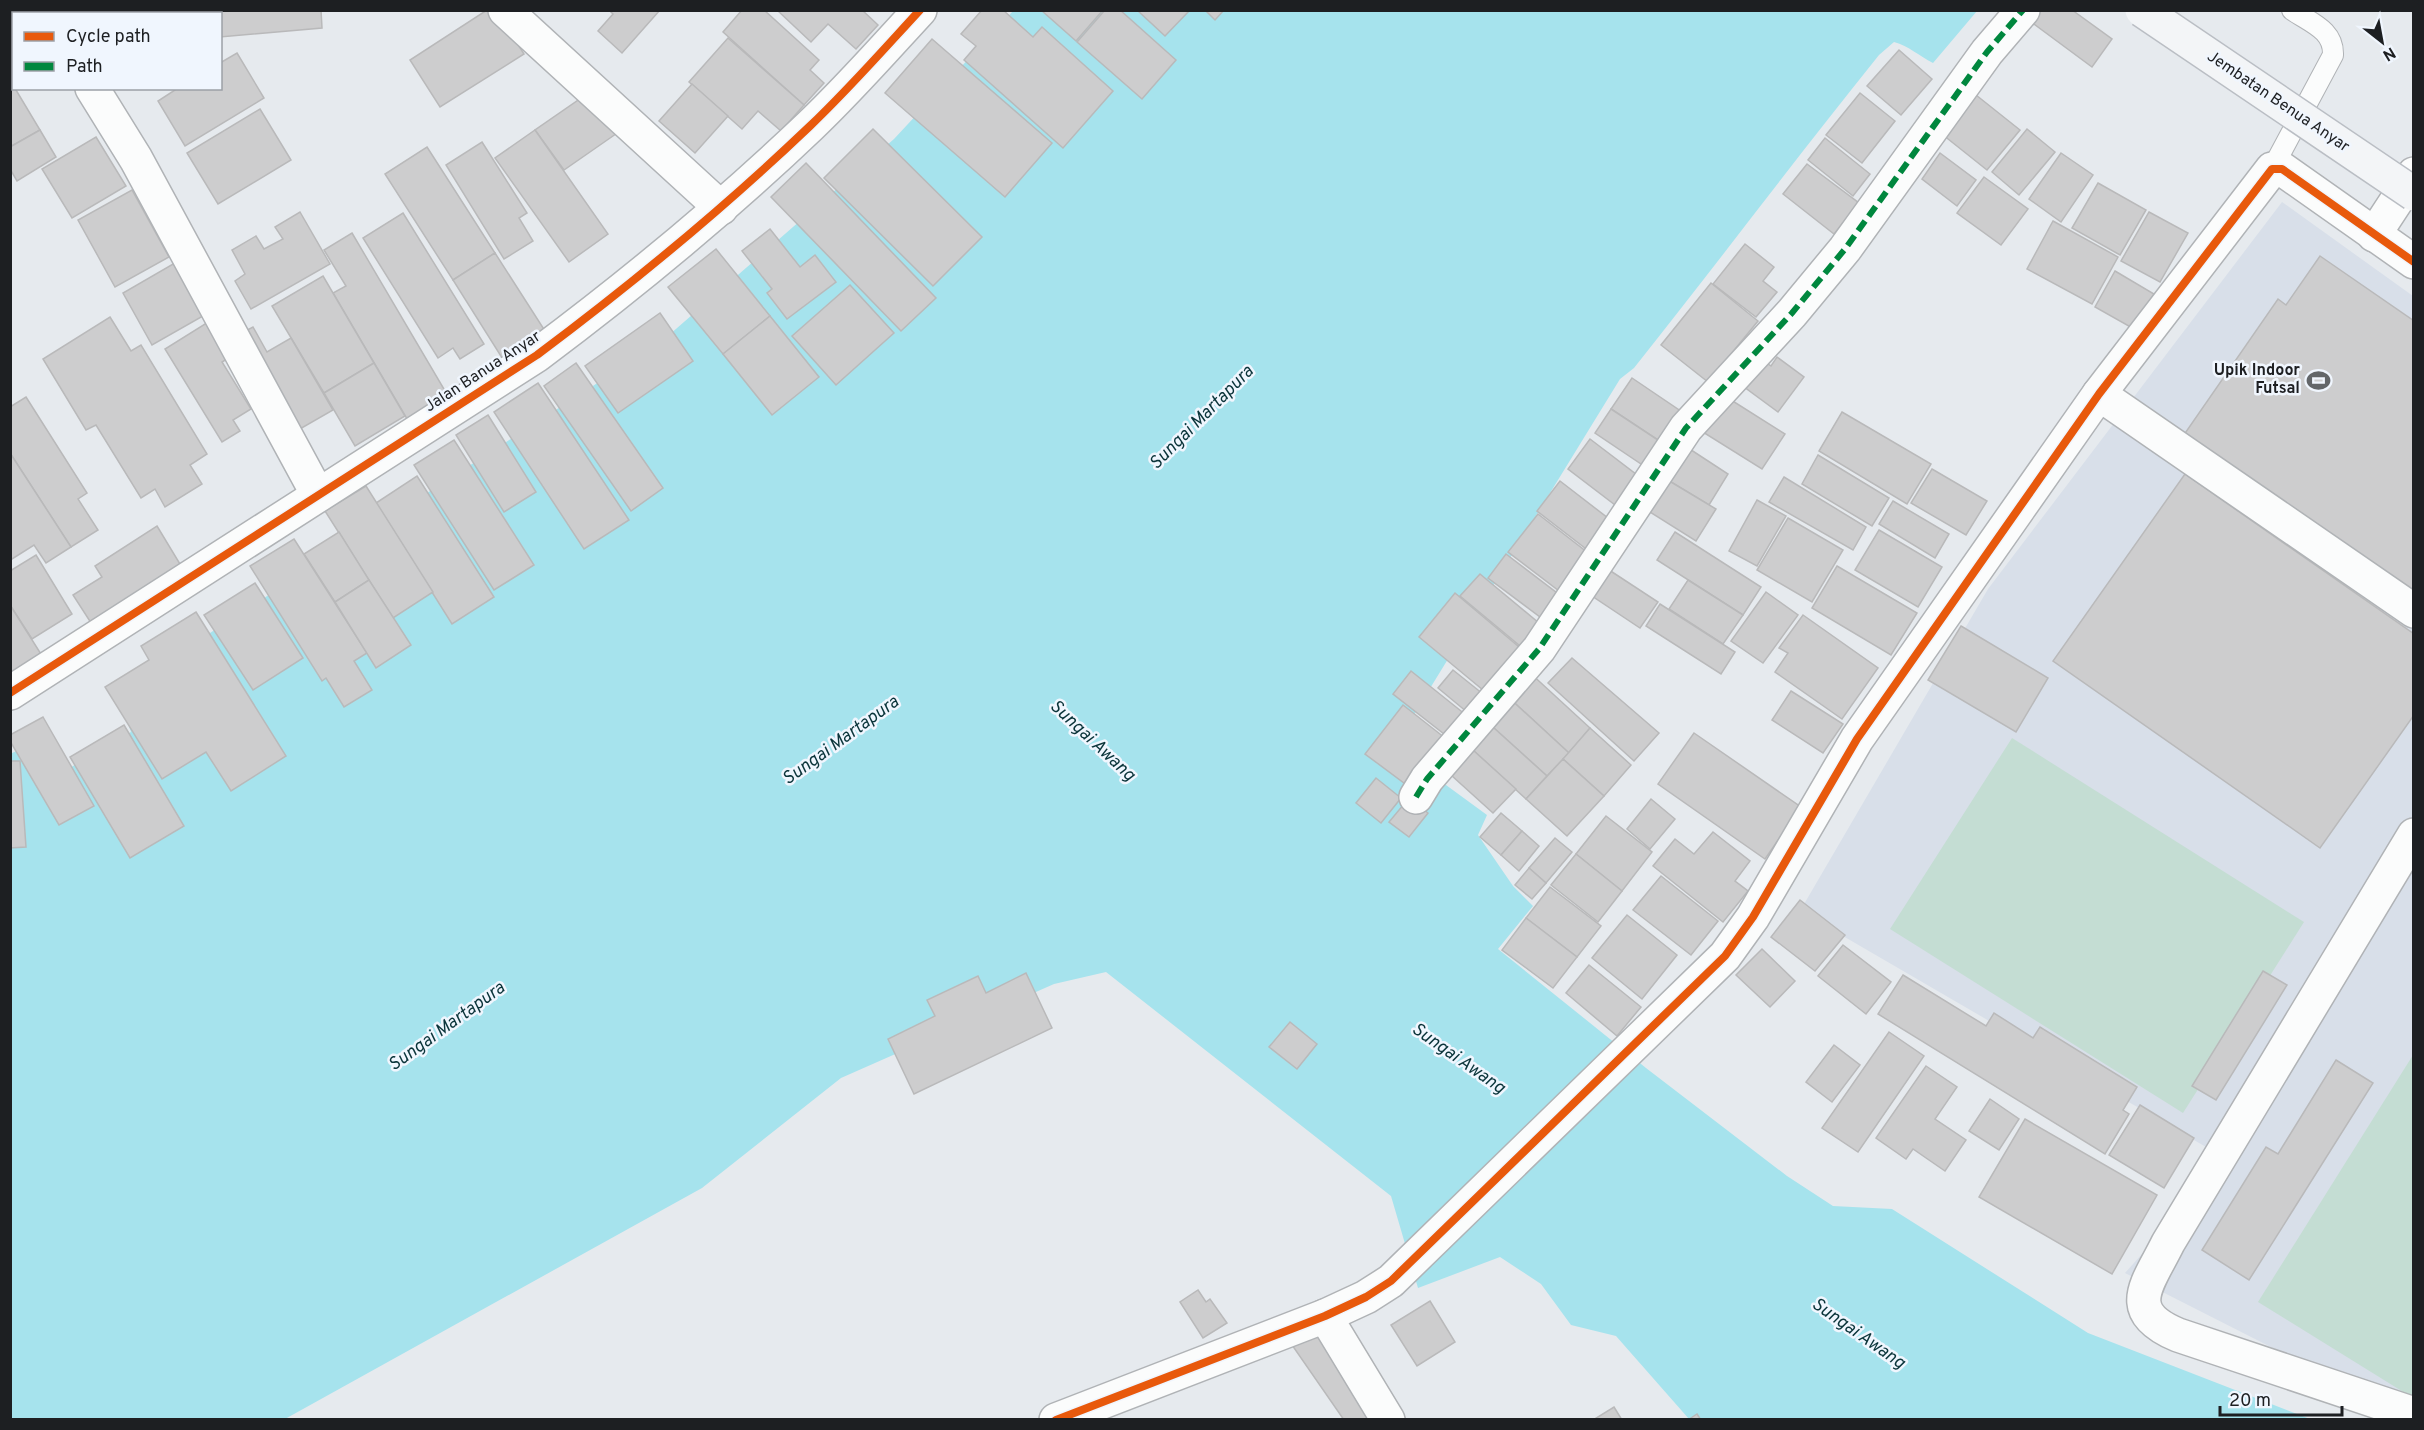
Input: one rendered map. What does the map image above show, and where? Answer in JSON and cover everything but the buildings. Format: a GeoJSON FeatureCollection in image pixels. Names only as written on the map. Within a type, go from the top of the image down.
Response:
{"type":"FeatureCollection","features":[{"type":"Feature","properties":{"kind":"main road","name":"Jembatan Benua Anyar"},"geometry":{"type":"LineString","coordinates":[[2142,10],[2414,194]]}},
{"type":"Feature","properties":{"kind":"street"},"geometry":{"type":"LineString","coordinates":[[504,10],[721,208]]}},
{"type":"Feature","properties":{"kind":"street","name":"Jalan Banua Anyar"},"geometry":{"type":"LineString","coordinates":[[10,693],[537,355],[608,302],[721,208],[811,125],[920,10]]}},
{"type":"Feature","properties":{"kind":"street"},"geometry":{"type":"LineString","coordinates":[[1416,797],[1427,779],[1539,649],[1686,428],[1792,313],[1845,249],[1987,51],[2023,10]]}},
{"type":"Feature","properties":{"kind":"street"},"geometry":{"type":"LineString","coordinates":[[93,90],[136,159],[318,495]]}},
{"type":"Feature","properties":{"kind":"street"},"geometry":{"type":"LineString","coordinates":[[1056,1419],[1325,1316],[1366,1297],[1391,1281],[1725,956],[1753,916],[1857,739],[2099,394],[2272,169],[2282,169],[2414,262]]}},
{"type":"Feature","properties":{"kind":"street"},"geometry":{"type":"LineString","coordinates":[[2374,235],[2414,174]]}},
{"type":"Feature","properties":{"kind":"street"},"geometry":{"type":"LineString","coordinates":[[2099,394],[2414,611]]}},
{"type":"Feature","properties":{"kind":"street"},"geometry":{"type":"LineString","coordinates":[[2414,835],[2168,1243],[2145,1291],[2143,1304],[2151,1319],[2164,1329],[2178,1335],[2414,1414]]}},
{"type":"Feature","properties":{"kind":"street"},"geometry":{"type":"LineString","coordinates":[[1325,1316],[1388,1419]]}},
{"type":"Feature","properties":{"kind":"lane"},"geometry":{"type":"LineString","coordinates":[[2272,169],[2333,56],[2333,43],[2328,34],[2292,10]]}},
{"type":"Feature","properties":{"kind":"shaded area"},"geometry":{"type":"Polygon","coordinates":[[[2282,202],[2413,296],[2413,1419],[2125,1273],[2150,1245],[2206,1147],[1800,911],[1988,589],[2282,202]]]}},
{"type":"Feature","properties":{"kind":"green space"},"geometry":{"type":"Polygon","coordinates":[[[2012,738],[2304,922],[2183,1113],[1890,929],[2012,738]]]}},
{"type":"Feature","properties":{"kind":"green space"},"geometry":{"type":"Polygon","coordinates":[[[2413,1055],[2413,1398],[2258,1302],[2413,1055]]]}},
{"type":"Feature","properties":{"kind":"water"},"geometry":{"type":"Polygon","coordinates":[[[1013,11],[1977,11],[1933,63],[1894,42],[1879,55],[1634,368],[1620,379],[1394,747],[1487,815],[1478,835],[1513,886],[1533,906],[1498,949],[1646,1068],[1787,1176],[1833,1206],[1892,1209],[2088,1333],[2310,1419],[1689,1419],[1616,1336],[1571,1325],[1541,1284],[1500,1257],[1418,1288],[1391,1196],[1106,972],[1054,984],[841,1078],[702,1188],[285,1419],[11,1419],[10,754],[42,739],[68,769],[131,732],[117,693],[661,342],[894,139],[1013,11]]]}},
{"type":"Feature","properties":{"kind":"marked path"},"geometry":{"type":"LineString","coordinates":[[1416,797],[1427,779],[1539,649],[1686,428],[1792,313],[1845,249],[1987,52],[2023,10]]}},
{"type":"Feature","properties":{"kind":"cycle path"},"geometry":{"type":"LineString","coordinates":[[10,693],[537,355],[608,301],[711,216],[824,112],[920,10]]}},
{"type":"Feature","properties":{"kind":"cycle path"},"geometry":{"type":"LineString","coordinates":[[1056,1420],[1325,1316],[1366,1297],[1391,1281],[1725,956],[1753,917],[1857,739],[2099,394],[2272,169],[2282,169],[2414,262]]}},
{"type":"Feature","properties":{"kind":"place","name":"Upik Indoor Futsal"},"geometry":{"type":"Point","coordinates":[2318,380]}},
{"type":"Feature","properties":{"kind":"water label","name":"Sungai Martapura"},"geometry":{"type":"Point","coordinates":[1202,418]}},
{"type":"Feature","properties":{"kind":"water label","name":"Sungai Martapura"},"geometry":{"type":"Point","coordinates":[841,741]}},
{"type":"Feature","properties":{"kind":"water label","name":"Sungai Awang"},"geometry":{"type":"Point","coordinates":[1092,741]}},
{"type":"Feature","properties":{"kind":"water label","name":"Sungai Martapura"},"geometry":{"type":"Point","coordinates":[447,1027]}},
{"type":"Feature","properties":{"kind":"water label","name":"Sungai Awang"},"geometry":{"type":"Point","coordinates":[1458,1059]}},
{"type":"Feature","properties":{"kind":"water label","name":"Sungai Awang"},"geometry":{"type":"Point","coordinates":[1858,1334]}}]}
